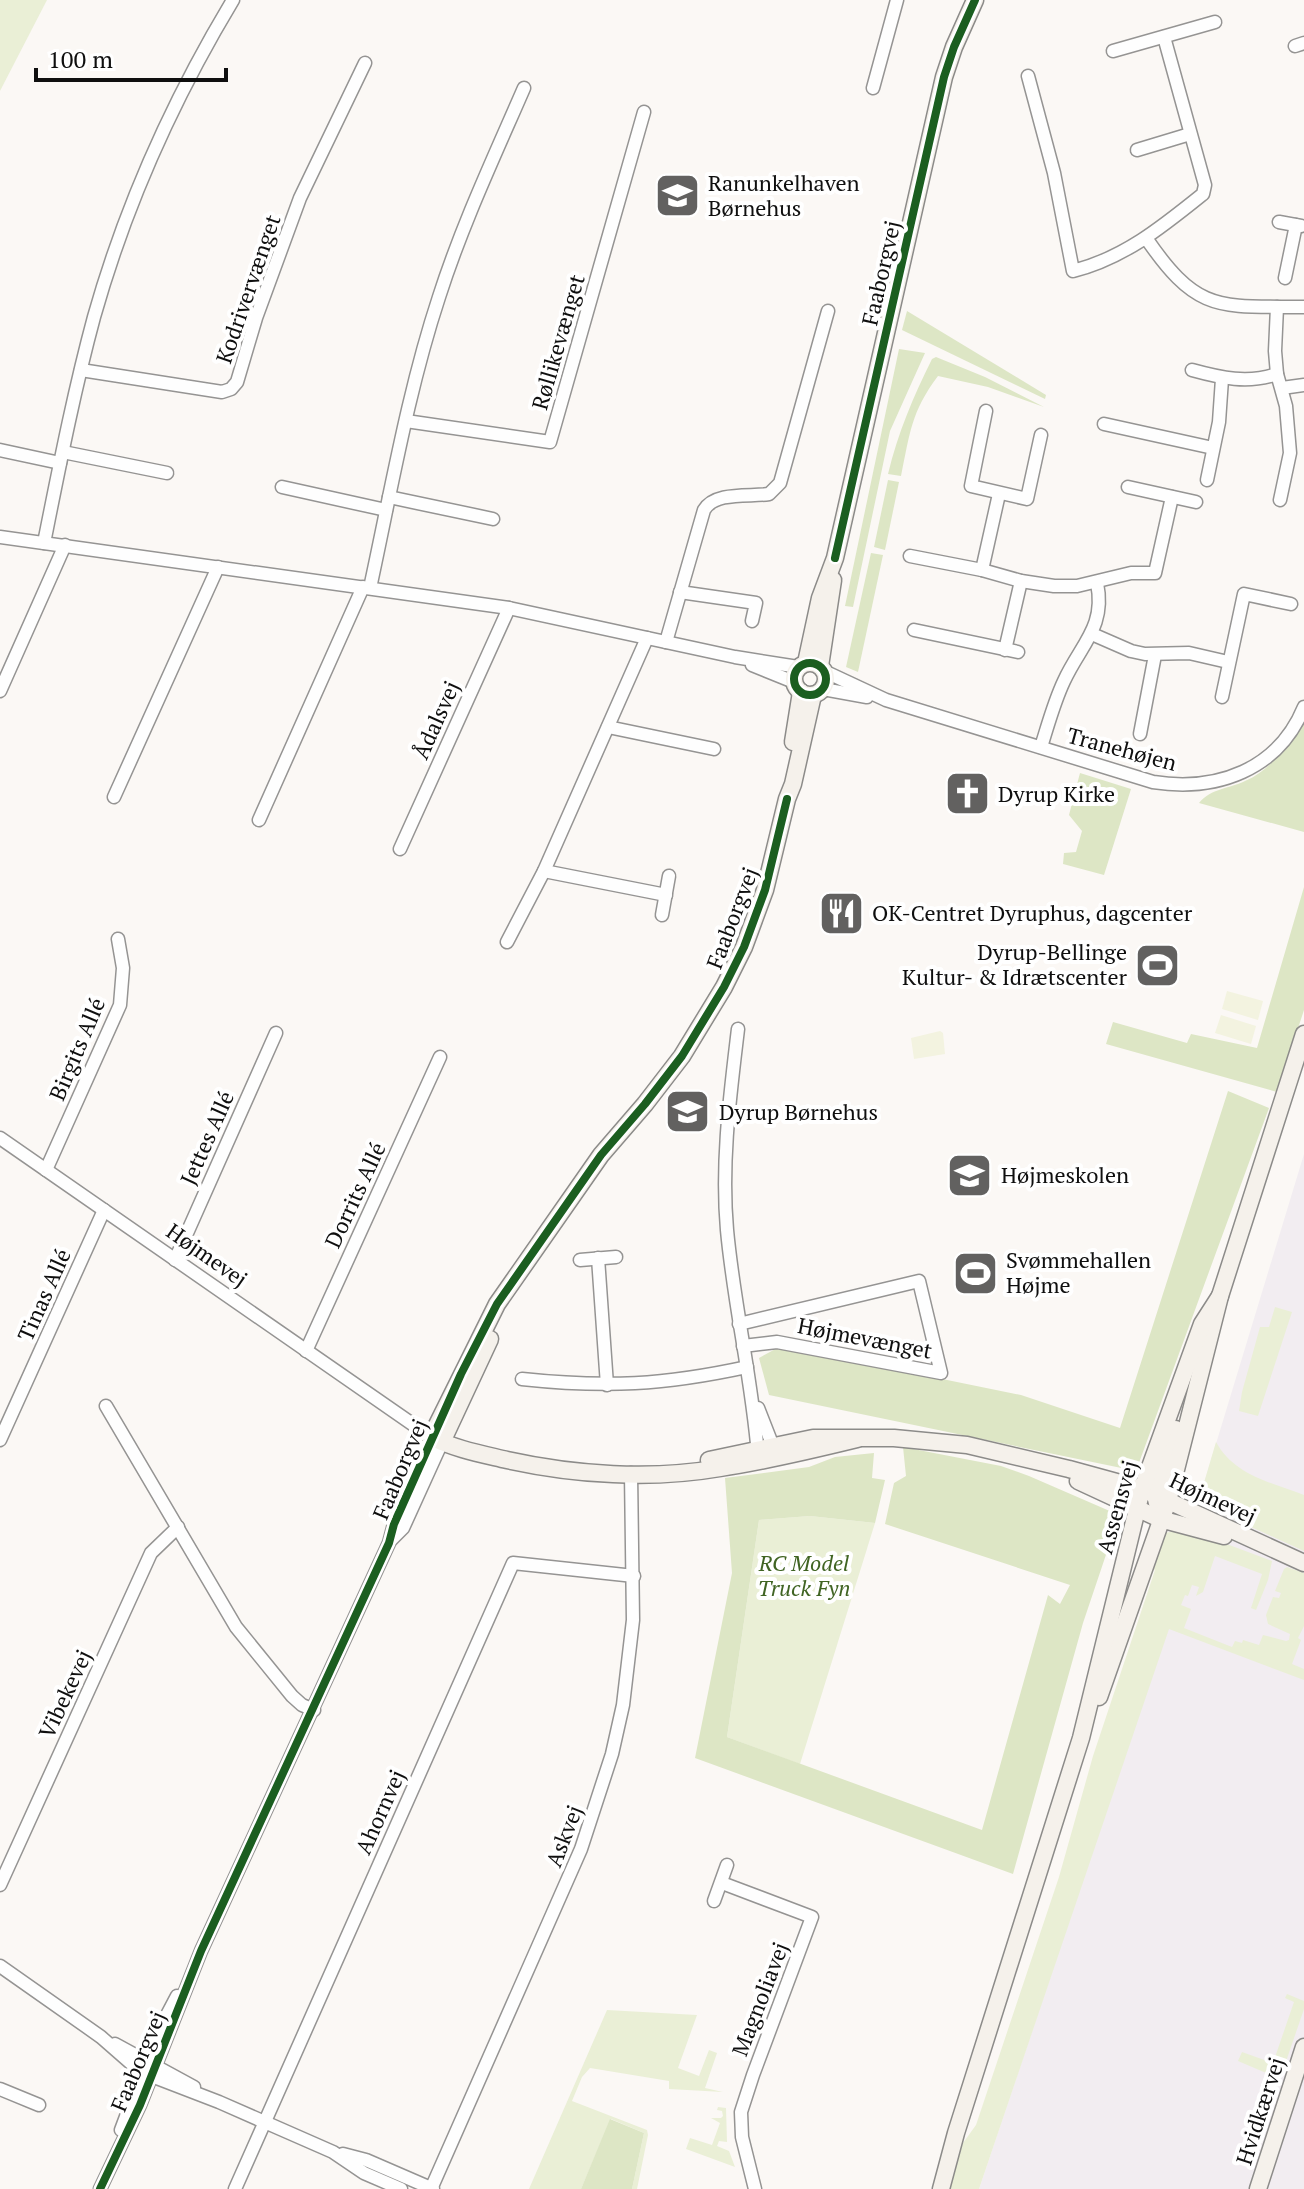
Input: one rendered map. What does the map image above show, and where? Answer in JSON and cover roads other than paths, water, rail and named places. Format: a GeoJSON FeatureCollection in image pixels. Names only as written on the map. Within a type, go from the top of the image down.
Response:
{"type":"FeatureCollection","features":[{"type":"Feature","properties":{"kind":"street"},"geometry":{"type":"LineString","coordinates":[[44,543],[81,370],[105,283],[175,107],[233,0]]}},
{"type":"Feature","properties":{"kind":"street"},"geometry":{"type":"LineString","coordinates":[[873,88],[897,0]]}},
{"type":"Feature","properties":{"kind":"street","name":"Faaborgvej"},"geometry":{"type":"LineString","coordinates":[[101,2187],[201,1951],[314,1710],[389,1543],[394,1524],[439,1435],[497,1304],[561,1209],[601,1155],[645,1104],[709,1015],[744,947],[765,890],[787,799],[786,784],[810,678],[820,598],[835,558],[938,98],[954,47],[975,0]]}},
{"type":"Feature","properties":{"kind":"street"},"geometry":{"type":"LineString","coordinates":[[1113,51],[1215,22]]}},
{"type":"Feature","properties":{"kind":"street"},"geometry":{"type":"LineString","coordinates":[[1028,76],[1054,173],[1073,271],[1098,265],[1146,238],[1203,194],[1205,185],[1164,37]]}},
{"type":"Feature","properties":{"kind":"street","name":"Kodrivervænget"},"geometry":{"type":"LineString","coordinates":[[81,370],[209,391],[231,389],[242,371],[256,318],[300,198],[365,63]]}},
{"type":"Feature","properties":{"kind":"street"},"geometry":{"type":"LineString","coordinates":[[259,820],[366,587],[423,352],[446,277],[492,158],[524,88]]}},
{"type":"Feature","properties":{"kind":"street","name":"Røllikevænget"},"geometry":{"type":"LineString","coordinates":[[406,421],[550,442],[644,112]]}},
{"type":"Feature","properties":{"kind":"street"},"geometry":{"type":"LineString","coordinates":[[1137,150],[1190,134]]}},
{"type":"Feature","properties":{"kind":"street"},"geometry":{"type":"LineString","coordinates":[[1279,222],[1300,226],[1285,278]]}},
{"type":"Feature","properties":{"kind":"street"},"geometry":{"type":"LineString","coordinates":[[1146,238],[1173,275],[1204,298],[1245,308],[1304,307]]}},
{"type":"Feature","properties":{"kind":"street"},"geometry":{"type":"LineString","coordinates":[[1277,307],[1277,374],[1289,422],[1290,453],[1280,500]]}},
{"type":"Feature","properties":{"kind":"street"},"geometry":{"type":"LineString","coordinates":[[666,642],[708,502],[719,498],[769,494],[777,489],[828,311]]}},
{"type":"Feature","properties":{"kind":"street"},"geometry":{"type":"LineString","coordinates":[[1192,370],[1222,379],[1260,380],[1277,374]]}},
{"type":"Feature","properties":{"kind":"street"},"geometry":{"type":"LineString","coordinates":[[1207,480],[1219,422],[1222,379]]}},
{"type":"Feature","properties":{"kind":"street"},"geometry":{"type":"LineString","coordinates":[[1282,388],[1304,385]]}},
{"type":"Feature","properties":{"kind":"street"},"geometry":{"type":"LineString","coordinates":[[986,411],[971,486],[1027,499],[1041,435]]}},
{"type":"Feature","properties":{"kind":"street"},"geometry":{"type":"LineString","coordinates":[[1104,424],[1213,448]]}},
{"type":"Feature","properties":{"kind":"street"},"geometry":{"type":"LineString","coordinates":[[0,450],[167,473]]}},
{"type":"Feature","properties":{"kind":"street"},"geometry":{"type":"LineString","coordinates":[[1290,453],[1304,456]]}},
{"type":"Feature","properties":{"kind":"street"},"geometry":{"type":"LineString","coordinates":[[282,487],[493,519]]}},
{"type":"Feature","properties":{"kind":"street"},"geometry":{"type":"LineString","coordinates":[[1128,487],[1196,502]]}},
{"type":"Feature","properties":{"kind":"street"},"geometry":{"type":"LineString","coordinates":[[982,570],[999,494]]}},
{"type":"Feature","properties":{"kind":"street"},"geometry":{"type":"LineString","coordinates":[[910,556],[1054,586],[1097,583],[1131,573],[1155,573],[1172,497]]}},
{"type":"Feature","properties":{"kind":"street"},"geometry":{"type":"LineString","coordinates":[[0,537],[509,608],[735,657],[810,678]]}},
{"type":"Feature","properties":{"kind":"street"},"geometry":{"type":"LineString","coordinates":[[0,691],[65,545]]}},
{"type":"Feature","properties":{"kind":"street"},"geometry":{"type":"LineString","coordinates":[[114,797],[218,567]]}},
{"type":"Feature","properties":{"kind":"street"},"geometry":{"type":"LineString","coordinates":[[914,630],[1012,651],[1021,581]]}},
{"type":"Feature","properties":{"kind":"street","name":"Tranehøjen"},"geometry":{"type":"LineString","coordinates":[[1041,747],[1065,678],[1092,634],[1100,600],[1097,583]]}},
{"type":"Feature","properties":{"kind":"street"},"geometry":{"type":"LineString","coordinates":[[680,592],[756,603],[752,621]]}},
{"type":"Feature","properties":{"kind":"street"},"geometry":{"type":"LineString","coordinates":[[1222,697],[1244,594],[1291,604]]}},
{"type":"Feature","properties":{"kind":"street","name":"Ådalsvej"},"geometry":{"type":"LineString","coordinates":[[400,849],[509,608]]}},
{"type":"Feature","properties":{"kind":"street"},"geometry":{"type":"LineString","coordinates":[[1092,634],[1131,651],[1155,655],[1189,653],[1228,662]]}},
{"type":"Feature","properties":{"kind":"street"},"geometry":{"type":"LineString","coordinates":[[507,942],[544,871],[647,638]]}},
{"type":"Feature","properties":{"kind":"street","name":"Tranehøjen"},"geometry":{"type":"LineString","coordinates":[[1140,734],[1155,655]]}},
{"type":"Feature","properties":{"kind":"street","name":"Tranehøjen"},"geometry":{"type":"LineString","coordinates":[[810,678],[1153,782],[1202,785],[1224,780],[1263,759],[1293,729],[1304,707]]}},
{"type":"Feature","properties":{"kind":"street"},"geometry":{"type":"LineString","coordinates":[[608,727],[714,749]]}},
{"type":"Feature","properties":{"kind":"street"},"geometry":{"type":"LineString","coordinates":[[544,871],[666,895]]}},
{"type":"Feature","properties":{"kind":"street"},"geometry":{"type":"LineString","coordinates":[[662,915],[669,876]]}},
{"type":"Feature","properties":{"kind":"street","name":"Birgits Allé"},"geometry":{"type":"LineString","coordinates":[[46,1170],[120,1005],[123,968],[118,939]]}},
{"type":"Feature","properties":{"kind":"street"},"geometry":{"type":"LineString","coordinates":[[738,1029],[725,1164],[727,1227],[739,1324],[766,1453]]}},
{"type":"Feature","properties":{"kind":"street","name":"Jettes Allé"},"geometry":{"type":"LineString","coordinates":[[175,1260],[276,1033]]}},
{"type":"Feature","properties":{"kind":"street","name":"Assensvej"},"geometry":{"type":"LineString","coordinates":[[941,2189],[1148,1513],[1304,1034]]}},
{"type":"Feature","properties":{"kind":"street","name":"Dorrits Allé"},"geometry":{"type":"LineString","coordinates":[[306,1351],[440,1057]]}},
{"type":"Feature","properties":{"kind":"street","name":"Højmevej"},"geometry":{"type":"LineString","coordinates":[[0,1138],[389,1408],[439,1435],[512,1461],[599,1473],[669,1472],[717,1469],[813,1438],[903,1439],[967,1445],[1069,1469],[1155,1495],[1304,1563]]}},
{"type":"Feature","properties":{"kind":"street","name":"Tinas Allé"},"geometry":{"type":"LineString","coordinates":[[0,1440],[104,1210]]}},
{"type":"Feature","properties":{"kind":"street"},"geometry":{"type":"LineString","coordinates":[[580,1260],[616,1257]]}},
{"type":"Feature","properties":{"kind":"street"},"geometry":{"type":"LineString","coordinates":[[598,1258],[607,1385]]}},
{"type":"Feature","properties":{"kind":"street","name":"Højmevænget"},"geometry":{"type":"LineString","coordinates":[[739,1324],[919,1281],[941,1373],[777,1342],[743,1346]]}},
{"type":"Feature","properties":{"kind":"street","name":"Assensvej"},"geometry":{"type":"LineString","coordinates":[[1155,1495],[1202,1324],[1216,1303]]}},
{"type":"Feature","properties":{"kind":"street"},"geometry":{"type":"LineString","coordinates":[[522,1379],[607,1385],[660,1383],[747,1367]]}},
{"type":"Feature","properties":{"kind":"street"},"geometry":{"type":"LineString","coordinates":[[106,1406],[236,1627],[292,1696],[314,1710]]}},
{"type":"Feature","properties":{"kind":"street","name":"Højmevej"},"geometry":{"type":"LineString","coordinates":[[1046,1465],[1148,1513],[1268,1549]]}},
{"type":"Feature","properties":{"kind":"street","name":"Askvej"},"geometry":{"type":"LineString","coordinates":[[432,2189],[572,1871],[599,1799],[623,1705],[631,1646],[634,1576],[631,1473]]}},
{"type":"Feature","properties":{"kind":"street"},"geometry":{"type":"LineString","coordinates":[[1148,1513],[1155,1495]]}},
{"type":"Feature","properties":{"kind":"street","name":"Assensvej"},"geometry":{"type":"LineString","coordinates":[[1081,1738],[1104,1685],[1148,1513]]}},
{"type":"Feature","properties":{"kind":"street","name":"Vibekevej"},"geometry":{"type":"LineString","coordinates":[[0,1885],[151,1553],[178,1527]]}},
{"type":"Feature","properties":{"kind":"street","name":"Ahornvej"},"geometry":{"type":"LineString","coordinates":[[235,2189],[513,1563],[634,1576]]}},
{"type":"Feature","properties":{"kind":"street"},"geometry":{"type":"LineString","coordinates":[[714,1901],[727,1865]]}},
{"type":"Feature","properties":{"kind":"street","name":"Magnoliavej"},"geometry":{"type":"LineString","coordinates":[[722,1883],[812,1917],[741,2112],[743,2143],[755,2189]]}},
{"type":"Feature","properties":{"kind":"street"},"geometry":{"type":"LineString","coordinates":[[0,1966],[149,2069],[333,2152],[366,2160],[432,2189]]}},
{"type":"Feature","properties":{"kind":"street","name":"Hvidkærvej"},"geometry":{"type":"LineString","coordinates":[[1258,2189],[1303,2052]]}},
{"type":"Feature","properties":{"kind":"street"},"geometry":{"type":"LineString","coordinates":[[0,2089],[39,2105]]}},
{"type":"Feature","properties":{"kind":"street","name":"Assensvej"},"geometry":{"type":"LineString","coordinates":[[934,2189],[956,2133]]}},
{"type":"Feature","properties":{"kind":"street"},"geometry":{"type":"LineString","coordinates":[[333,2152],[364,2173],[401,2189]]}},
{"type":"Feature","properties":{"kind":"place","name":"Ranunkelhaven Børnehus"},"geometry":{"type":"Point","coordinates":[677,196]}},
{"type":"Feature","properties":{"kind":"place","name":"Dyrup Kirke"},"geometry":{"type":"Point","coordinates":[967,794]}},
{"type":"Feature","properties":{"kind":"place","name":"OK-Centret Dyruphus, dagcenter"},"geometry":{"type":"Point","coordinates":[841,913]}},
{"type":"Feature","properties":{"kind":"place","name":"Dyrup-Bellinge Kultur- & Idrætscenter"},"geometry":{"type":"Point","coordinates":[1158,965]}},
{"type":"Feature","properties":{"kind":"place","name":"Dyrup Børnehus"},"geometry":{"type":"Point","coordinates":[688,1112]}},
{"type":"Feature","properties":{"kind":"place","name":"Højmeskolen"},"geometry":{"type":"Point","coordinates":[970,1175]}},
{"type":"Feature","properties":{"kind":"place","name":"Svømmehallen Højme"},"geometry":{"type":"Point","coordinates":[975,1273]}},
{"type":"Feature","properties":{"kind":"park label","name":"RC Model Truck Fyn"},"geometry":{"type":"Point","coordinates":[804,1576]}}]}
